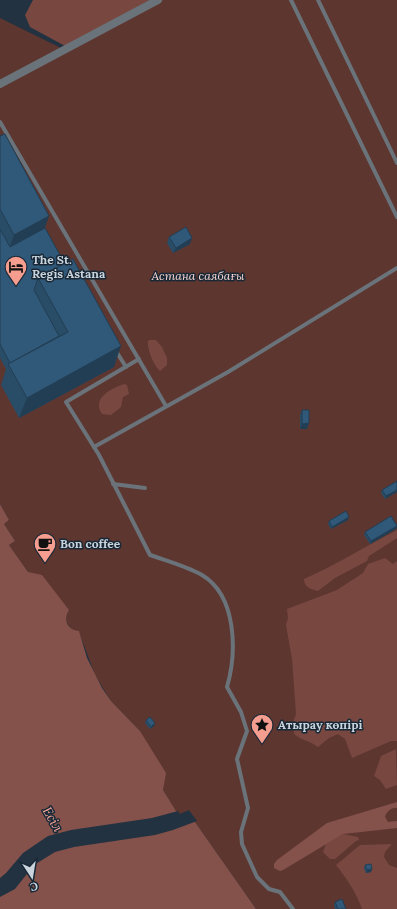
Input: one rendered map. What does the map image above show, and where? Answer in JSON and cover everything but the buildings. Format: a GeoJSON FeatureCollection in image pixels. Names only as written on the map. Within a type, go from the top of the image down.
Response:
{"type":"FeatureCollection","features":[{"type":"Feature","properties":{"kind":"street"},"geometry":{"type":"LineString","coordinates":[[0,84],[158,0]]}},
{"type":"Feature","properties":{"kind":"lane"},"geometry":{"type":"LineString","coordinates":[[291,0],[397,217]]}},
{"type":"Feature","properties":{"kind":"lane"},"geometry":{"type":"LineString","coordinates":[[318,0],[397,163]]}},
{"type":"Feature","properties":{"kind":"lane"},"geometry":{"type":"LineString","coordinates":[[0,122],[166,406]]}},
{"type":"Feature","properties":{"kind":"lane"},"geometry":{"type":"LineString","coordinates":[[10,154],[16,150]]}},
{"type":"Feature","properties":{"kind":"lane"},"geometry":{"type":"LineString","coordinates":[[94,447],[228,372],[397,268]]}},
{"type":"Feature","properties":{"kind":"lane"},"geometry":{"type":"LineString","coordinates":[[114,347],[126,367]]}},
{"type":"Feature","properties":{"kind":"lane"},"geometry":{"type":"LineString","coordinates":[[139,359],[66,402],[94,447],[150,555],[202,575],[216,588],[227,604],[232,634],[232,669],[227,687],[241,712],[247,731],[237,759],[248,808],[241,832],[242,844],[257,877],[269,889],[280,892],[294,909]]}},
{"type":"Feature","properties":{"kind":"lane"},"geometry":{"type":"LineString","coordinates":[[113,484],[145,488]]}},
{"type":"Feature","properties":{"kind":"green space","name":"Астана саябағы"},"geometry":{"type":"Polygon","coordinates":[[[150,0],[397,0],[397,909],[256,909],[195,822],[179,817],[163,790],[140,731],[111,701],[95,675],[79,632],[72,629],[67,624],[66,617],[69,610],[28,572],[9,545],[15,541],[4,524],[9,520],[0,504],[0,18],[61,48],[150,0]]]}},
{"type":"Feature","properties":{"kind":"shaded area"},"geometry":{"type":"Polygon","coordinates":[[[33,0],[150,0],[65,46],[30,27],[25,15],[33,0]]]}},
{"type":"Feature","properties":{"kind":"shaded area"},"geometry":{"type":"Polygon","coordinates":[[[156,340],[162,347],[167,358],[167,365],[160,371],[151,358],[148,345],[148,341],[156,340]]]}},
{"type":"Feature","properties":{"kind":"shaded area"},"geometry":{"type":"Polygon","coordinates":[[[124,384],[127,385],[129,394],[123,397],[121,407],[111,415],[102,414],[99,408],[99,403],[104,394],[124,384]]]}},
{"type":"Feature","properties":{"kind":"shaded area"},"geometry":{"type":"Polygon","coordinates":[[[397,530],[397,538],[369,556],[367,561],[335,578],[318,591],[306,586],[304,579],[339,562],[397,530]]]}},
{"type":"Feature","properties":{"kind":"shaded area"},"geometry":{"type":"Polygon","coordinates":[[[385,558],[393,564],[397,561],[397,741],[391,741],[352,758],[345,739],[338,734],[329,738],[318,747],[294,734],[293,723],[296,714],[292,659],[286,625],[288,618],[287,609],[337,590],[363,573],[368,564],[385,558]]]}},
{"type":"Feature","properties":{"kind":"shaded area"},"geometry":{"type":"Polygon","coordinates":[[[396,749],[397,785],[386,789],[380,780],[374,776],[381,756],[396,749]]]}},
{"type":"Feature","properties":{"kind":"shaded area"},"geometry":{"type":"Polygon","coordinates":[[[343,834],[358,837],[359,840],[335,859],[330,859],[323,852],[326,844],[343,834]]]}},
{"type":"Feature","properties":{"kind":"shaded area"},"geometry":{"type":"Polygon","coordinates":[[[392,844],[385,852],[384,857],[389,865],[397,868],[397,909],[362,909],[351,886],[336,865],[360,845],[392,844]]]}},
{"type":"Feature","properties":{"kind":"water","name":"Есіл"},"geometry":{"type":"Polygon","coordinates":[[[0,504],[9,520],[4,524],[15,541],[9,545],[28,572],[42,575],[69,610],[66,617],[67,624],[72,629],[79,631],[87,658],[102,688],[111,701],[140,731],[166,773],[163,790],[179,816],[195,822],[256,909],[0,909],[0,504]]]}},
{"type":"Feature","properties":{"kind":"water"},"geometry":{"type":"Polygon","coordinates":[[[397,802],[397,808],[390,810],[385,817],[388,822],[397,821],[397,828],[343,834],[283,870],[280,871],[274,868],[274,864],[277,860],[327,823],[397,802]]]}},
{"type":"Feature","properties":{"kind":"pier"},"geometry":{"type":"Polygon","coordinates":[[[189,810],[197,821],[173,830],[155,835],[74,847],[55,852],[34,865],[15,889],[0,897],[0,878],[23,853],[48,836],[71,830],[152,818],[178,811],[180,814],[189,810]]]}},
{"type":"Feature","properties":{"kind":"place","name":"The St. Regis Astana"},"geometry":{"type":"Point","coordinates":[16,286]}},
{"type":"Feature","properties":{"kind":"place","name":"Bon coffee"},"geometry":{"type":"Point","coordinates":[45,564]}},
{"type":"Feature","properties":{"kind":"place","name":"Атырау көпірі"},"geometry":{"type":"Point","coordinates":[262,744]}}]}
